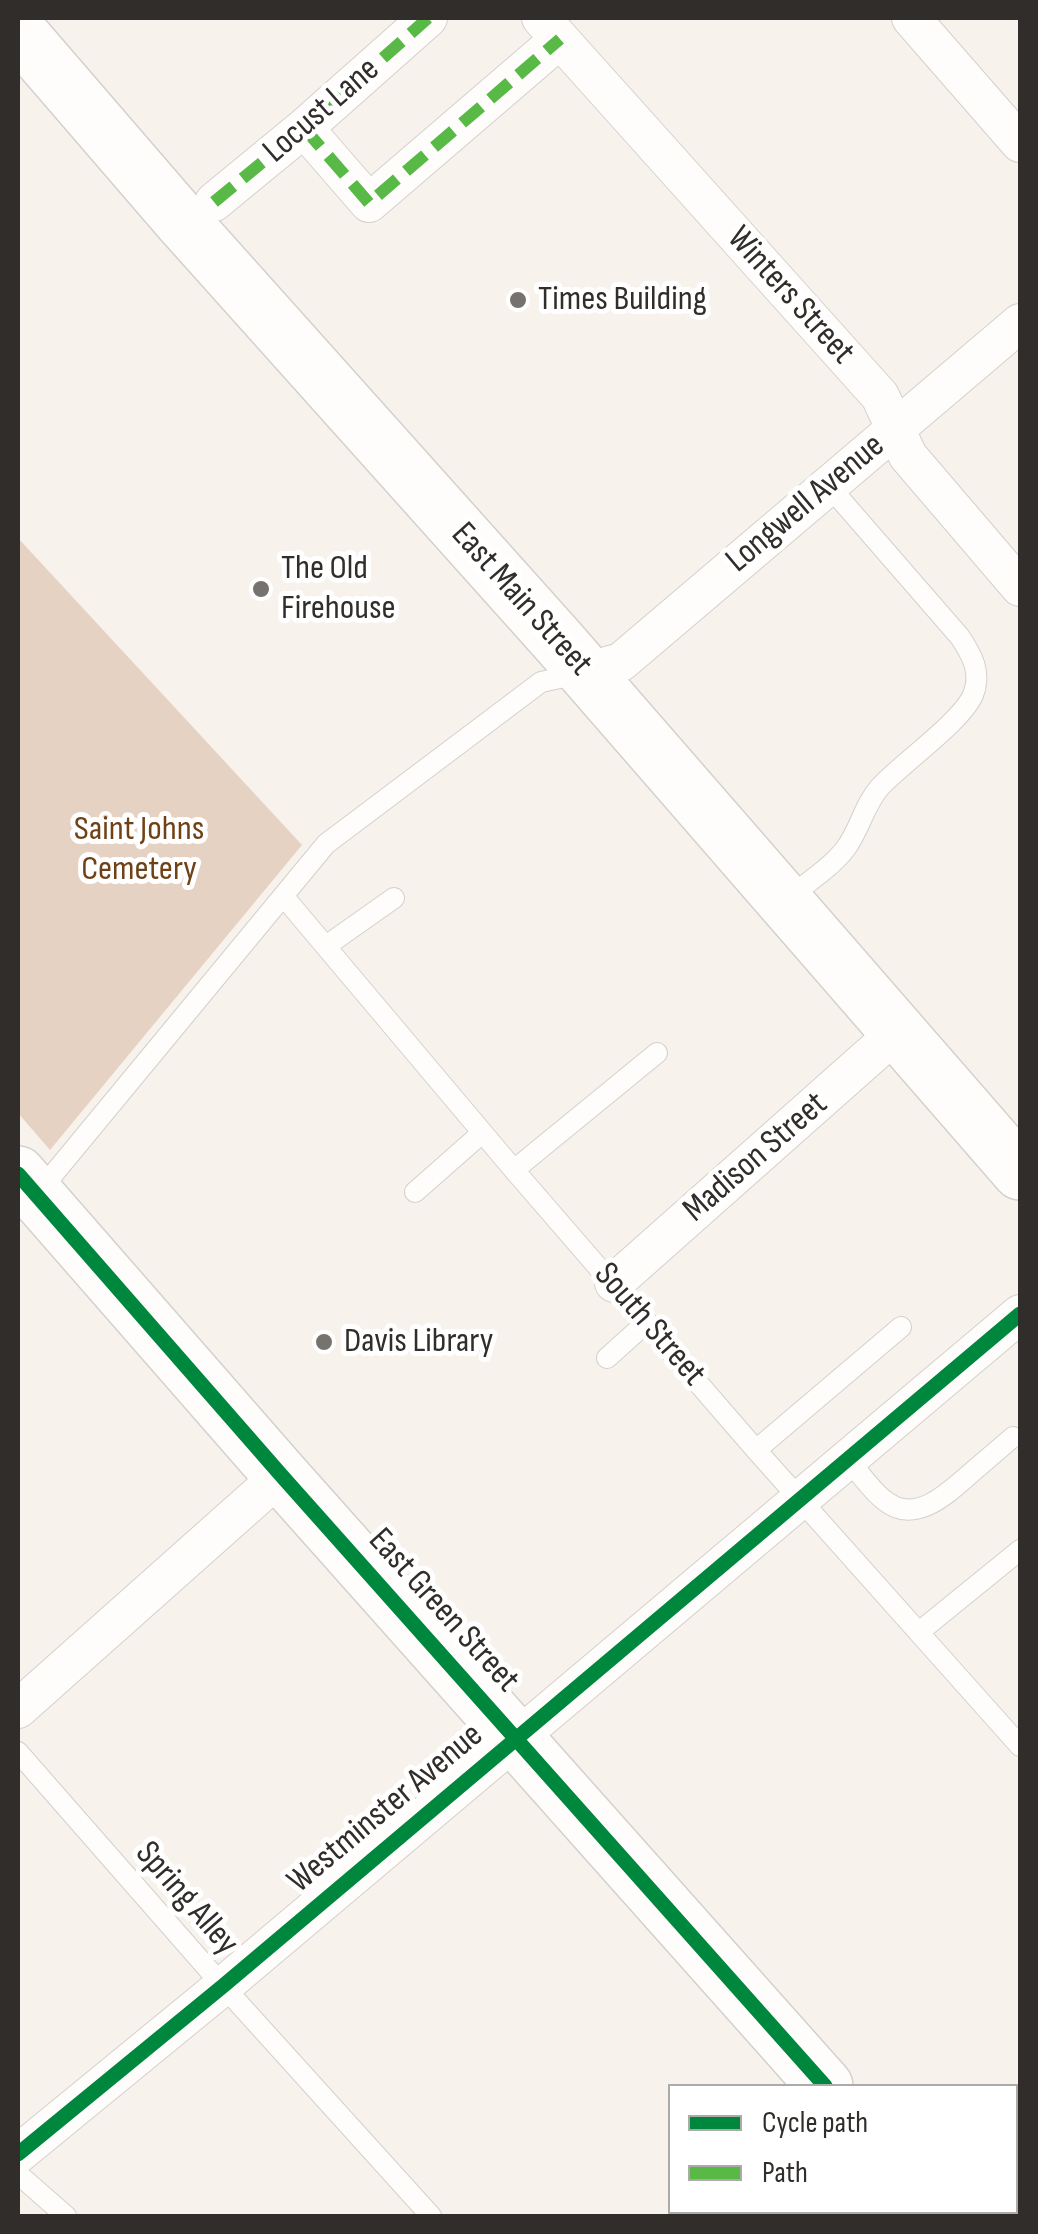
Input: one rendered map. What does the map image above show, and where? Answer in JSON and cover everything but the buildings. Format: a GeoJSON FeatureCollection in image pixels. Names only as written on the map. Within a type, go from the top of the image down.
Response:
{"type":"FeatureCollection","features":[{"type":"Feature","properties":{"kind":"main road","name":"East Main Street"},"geometry":{"type":"LineString","coordinates":[[18,30],[181,220],[786,900],[1020,1172]]}},
{"type":"Feature","properties":{"kind":"main road","name":"East Green Street"},"geometry":{"type":"LineString","coordinates":[[27,1184],[281,1476],[823,2084]]}},
{"type":"Feature","properties":{"kind":"street","name":"Locust Lane"},"geometry":{"type":"LineString","coordinates":[[214,202],[428,18]]}},
{"type":"Feature","properties":{"kind":"street"},"geometry":{"type":"LineString","coordinates":[[911,18],[1020,143]]}},
{"type":"Feature","properties":{"kind":"street"},"geometry":{"type":"LineString","coordinates":[[304,128],[369,203],[539,60],[550,28]]}},
{"type":"Feature","properties":{"kind":"street","name":"Winters Street"},"geometry":{"type":"LineString","coordinates":[[550,28],[880,396],[908,456],[1020,587]]}},
{"type":"Feature","properties":{"kind":"street","name":"Longwell Avenue"},"geometry":{"type":"LineString","coordinates":[[585,672],[621,662],[1020,324]]}},
{"type":"Feature","properties":{"kind":"street","name":"Madison Street"},"geometry":{"type":"LineString","coordinates":[[614,1283],[898,1032]]}},
{"type":"Feature","properties":{"kind":"street","name":"Westminster Avenue"},"geometry":{"type":"LineString","coordinates":[[18,2154],[1020,1314]]}},
{"type":"Feature","properties":{"kind":"street"},"geometry":{"type":"LineString","coordinates":[[18,1709],[281,1476]]}},
{"type":"Feature","properties":{"kind":"lane"},"geometry":{"type":"LineString","coordinates":[[786,900],[844,851],[874,793],[958,715],[972,696],[978,676],[972,655],[960,637],[828,486]]}},
{"type":"Feature","properties":{"kind":"lane"},"geometry":{"type":"LineString","coordinates":[[27,1184],[284,897],[326,844],[541,682],[585,672]]}},
{"type":"Feature","properties":{"kind":"lane","name":"South Street"},"geometry":{"type":"LineString","coordinates":[[284,897],[756,1450],[1020,1746]]}},
{"type":"Feature","properties":{"kind":"lane"},"geometry":{"type":"LineString","coordinates":[[326,946],[394,898]]}},
{"type":"Feature","properties":{"kind":"lane"},"geometry":{"type":"LineString","coordinates":[[514,1170],[657,1053]]}},
{"type":"Feature","properties":{"kind":"lane"},"geometry":{"type":"LineString","coordinates":[[414,1192],[482,1133]]}},
{"type":"Feature","properties":{"kind":"lane"},"geometry":{"type":"LineString","coordinates":[[607,1358],[647,1322]]}},
{"type":"Feature","properties":{"kind":"lane"},"geometry":{"type":"LineString","coordinates":[[756,1450],[901,1327]]}},
{"type":"Feature","properties":{"kind":"lane"},"geometry":{"type":"LineString","coordinates":[[848,1459],[883,1500],[909,1510],[940,1499],[1013,1437]]}},
{"type":"Feature","properties":{"kind":"lane"},"geometry":{"type":"LineString","coordinates":[[919,1632],[1020,1550]]}},
{"type":"Feature","properties":{"kind":"lane","name":"Spring Alley"},"geometry":{"type":"LineString","coordinates":[[18,1752],[432,2216]]}},
{"type":"Feature","properties":{"kind":"lane"},"geometry":{"type":"LineString","coordinates":[[18,2174],[66,2216]]}},
{"type":"Feature","properties":{"kind":"green space","name":"Saint Johns Cemetery"},"geometry":{"type":"Polygon","coordinates":[[[18,538],[302,845],[50,1150],[18,1113],[18,538]]]}},
{"type":"Feature","properties":{"kind":"marked path"},"geometry":{"type":"LineString","coordinates":[[214,202],[428,18]]}},
{"type":"Feature","properties":{"kind":"marked path"},"geometry":{"type":"LineString","coordinates":[[304,128],[369,203],[560,39]]}},
{"type":"Feature","properties":{"kind":"cycle path"},"geometry":{"type":"LineString","coordinates":[[18,1174],[823,2084]]}},
{"type":"Feature","properties":{"kind":"cycle path"},"geometry":{"type":"LineString","coordinates":[[18,2154],[1020,1314]]}},
{"type":"Feature","properties":{"kind":"place","name":"Times Building"},"geometry":{"type":"Point","coordinates":[518,300]}},
{"type":"Feature","properties":{"kind":"place","name":"The Old Firehouse"},"geometry":{"type":"Point","coordinates":[261,589]}},
{"type":"Feature","properties":{"kind":"place","name":"Davis Library"},"geometry":{"type":"Point","coordinates":[324,1342]}}]}
